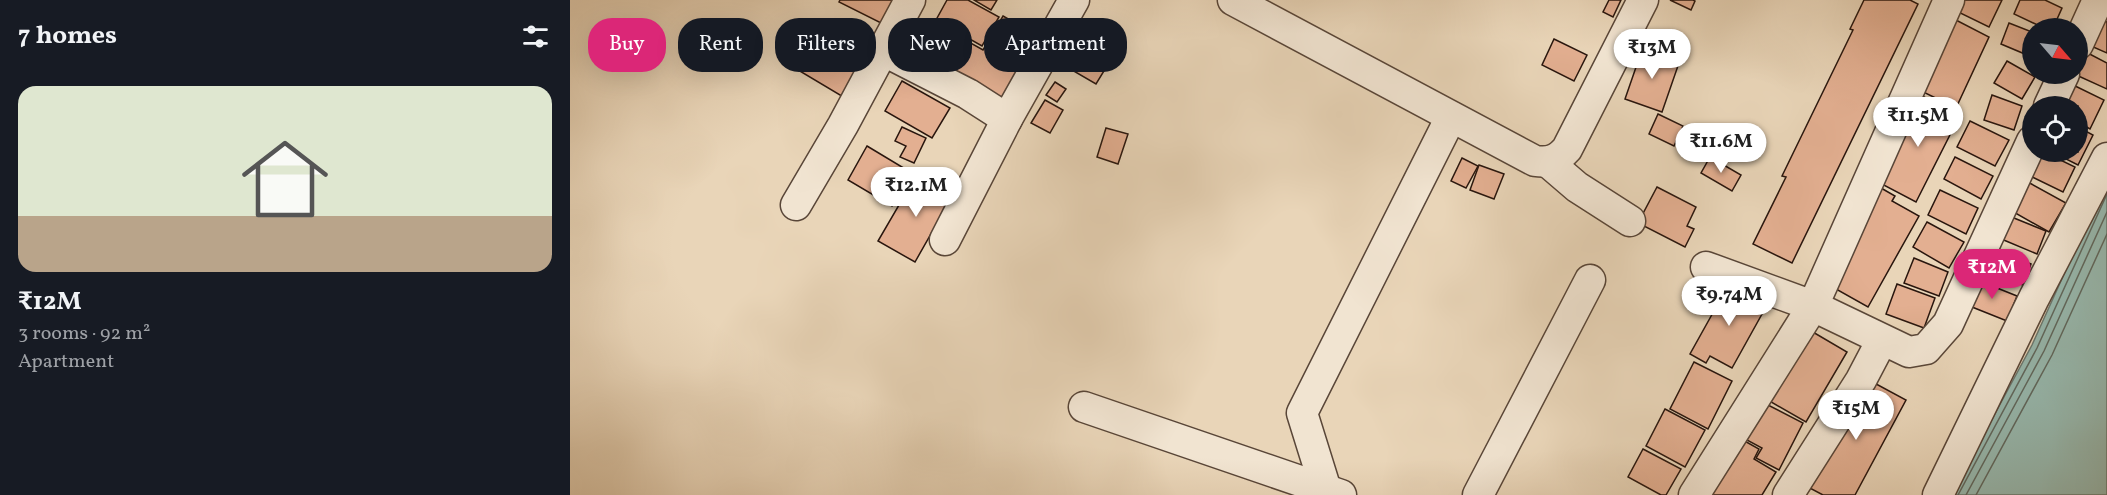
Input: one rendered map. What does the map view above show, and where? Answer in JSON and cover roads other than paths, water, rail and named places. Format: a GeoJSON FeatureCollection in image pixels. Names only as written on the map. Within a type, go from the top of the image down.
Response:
{"type":"FeatureCollection","features":[{"type":"Feature","properties":{"kind":"street"},"geometry":{"type":"LineString","coordinates":[[796,205],[884,51],[909,0]]}},
{"type":"Feature","properties":{"kind":"street"},"geometry":{"type":"LineString","coordinates":[[945,240],[1074,0]]}},
{"type":"Feature","properties":{"kind":"street"},"geometry":{"type":"LineString","coordinates":[[1233,0],[1535,161],[1548,163],[1577,188],[1630,221]]}},
{"type":"Feature","properties":{"kind":"street"},"geometry":{"type":"LineString","coordinates":[[1548,163],[1559,158],[1567,149],[1643,0]]}},
{"type":"Feature","properties":{"kind":"street"},"geometry":{"type":"LineString","coordinates":[[1694,495],[1813,306],[1949,0]]}},
{"type":"Feature","properties":{"kind":"street"},"geometry":{"type":"LineString","coordinates":[[2088,22],[2098,0]]}},
{"type":"Feature","properties":{"kind":"street"},"geometry":{"type":"LineString","coordinates":[[884,51],[968,94],[1008,119]]}},
{"type":"Feature","properties":{"kind":"street"},"geometry":{"type":"LineString","coordinates":[[1334,492],[1302,413],[1451,117]]}},
{"type":"Feature","properties":{"kind":"street"},"geometry":{"type":"LineString","coordinates":[[1938,495],[2034,298],[2107,158]]}},
{"type":"Feature","properties":{"kind":"street"},"geometry":{"type":"LineString","coordinates":[[1706,267],[1813,306],[1909,352],[1926,349],[1948,324],[2022,162]]}},
{"type":"Feature","properties":{"kind":"street"},"geometry":{"type":"LineString","coordinates":[[1478,495],[1590,280]]}},
{"type":"Feature","properties":{"kind":"street"},"geometry":{"type":"LineString","coordinates":[[1788,495],[1861,380],[1882,340]]}},
{"type":"Feature","properties":{"kind":"street"},"geometry":{"type":"LineString","coordinates":[[1084,407],[1334,492]]}},
{"type":"Feature","properties":{"kind":"water"},"geometry":{"type":"Polygon","coordinates":[[[2107,179],[2107,495],[1951,495],[2032,345],[2107,179]]]}}]}
